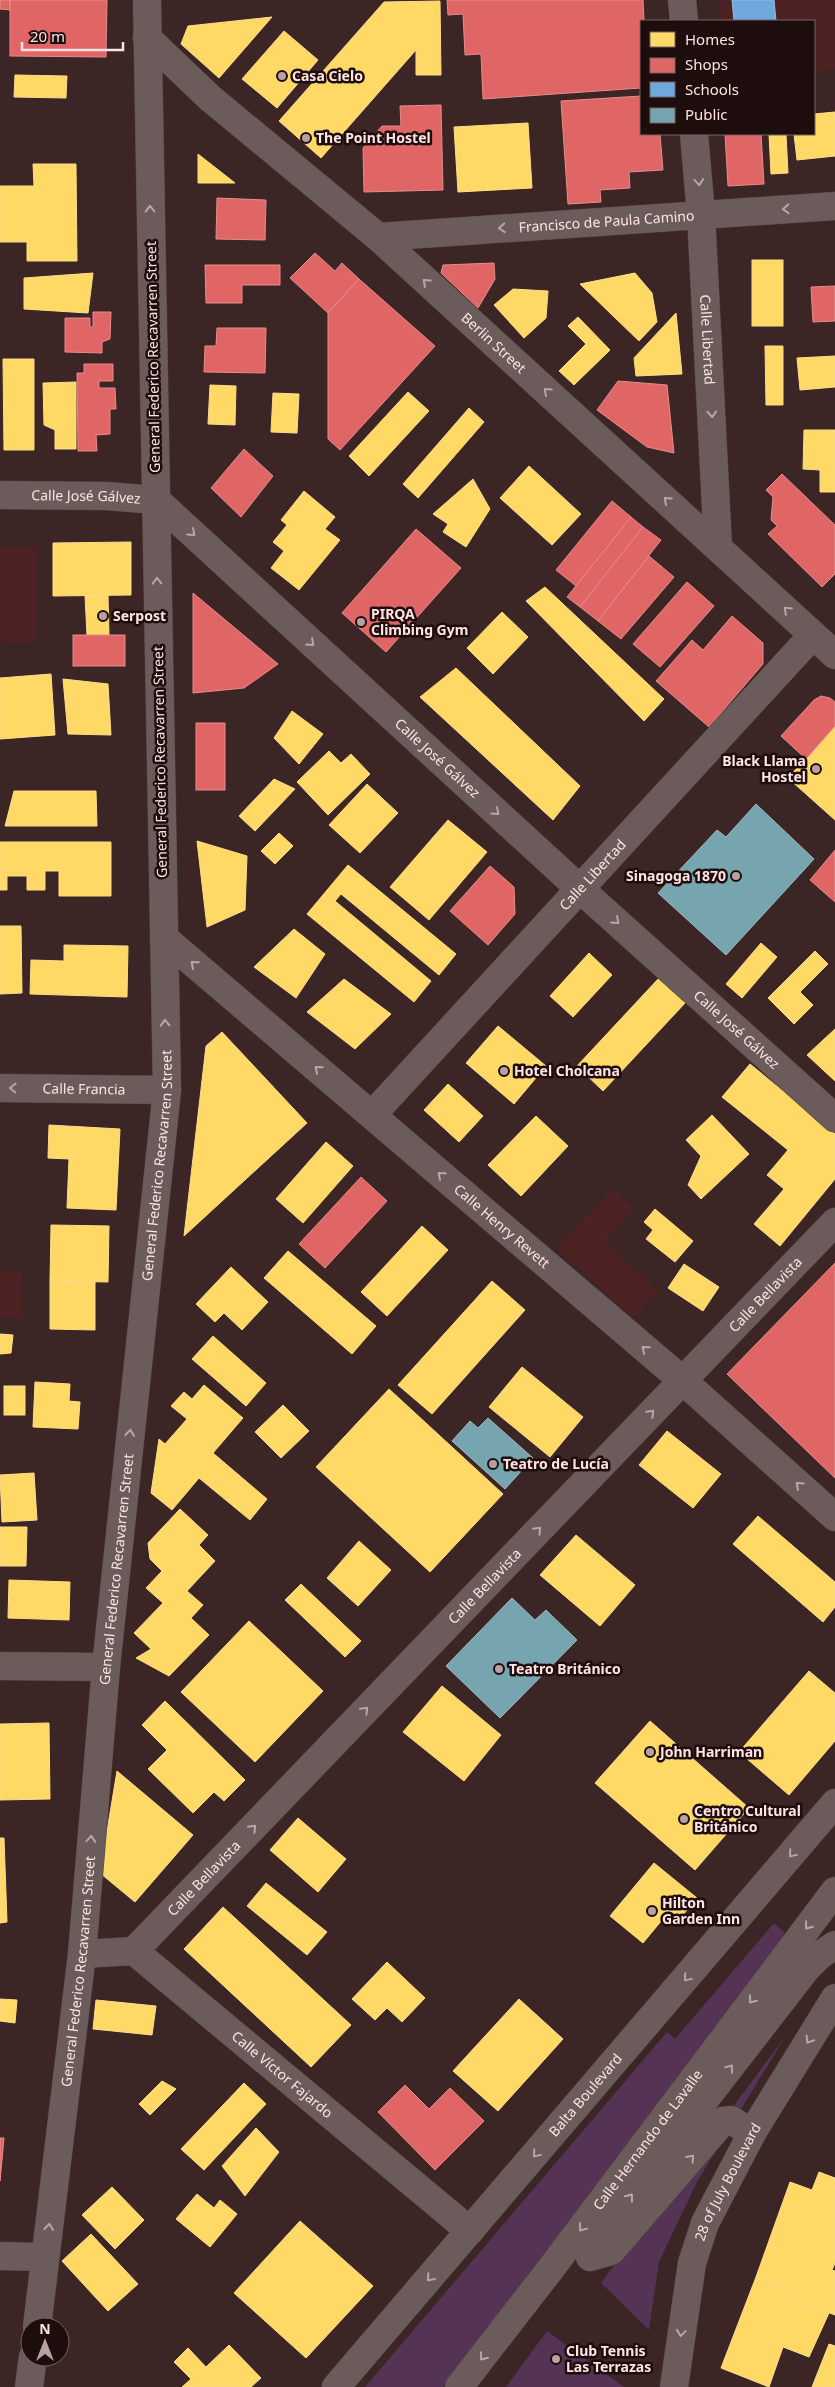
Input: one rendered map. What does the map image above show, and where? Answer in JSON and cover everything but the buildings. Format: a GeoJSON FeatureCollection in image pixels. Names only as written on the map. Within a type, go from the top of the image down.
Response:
{"type":"FeatureCollection","features":[{"type":"Feature","properties":{"kind":"street","name":"General Federico Recavarren Street"},"geometry":{"type":"LineString","coordinates":[[38,2317],[82,1954],[106,1667],[166,1090],[147,0]]}},
{"type":"Feature","properties":{"kind":"street"},"geometry":{"type":"LineString","coordinates":[[682,0],[684,20]]}},
{"type":"Feature","properties":{"kind":"street","name":"Berlin Street"},"geometry":{"type":"LineString","coordinates":[[147,38],[210,98],[378,238],[835,655]]}},
{"type":"Feature","properties":{"kind":"street","name":"Calle Libertad"},"geometry":{"type":"LineString","coordinates":[[694,135],[702,214],[718,547]]}},
{"type":"Feature","properties":{"kind":"street","name":"Francisco de Paula Camino"},"geometry":{"type":"LineString","coordinates":[[378,238],[835,206]]}},
{"type":"Feature","properties":{"kind":"street","name":"Calle José Gálvez"},"geometry":{"type":"LineString","coordinates":[[0,495],[106,496],[156,500],[580,889],[835,1118]]}},
{"type":"Feature","properties":{"kind":"street","name":"Calle Libertad"},"geometry":{"type":"LineString","coordinates":[[372,1115],[813,635]]}},
{"type":"Feature","properties":{"kind":"street","name":"Calle Henry Revett"},"geometry":{"type":"LineString","coordinates":[[164,938],[682,1380],[835,1517]]}},
{"type":"Feature","properties":{"kind":"street","name":"Calle Francia"},"geometry":{"type":"LineString","coordinates":[[0,1088],[166,1090]]}},
{"type":"Feature","properties":{"kind":"street","name":"Calle Bellavista"},"geometry":{"type":"LineString","coordinates":[[134,1951],[835,1222]]}},
{"type":"Feature","properties":{"kind":"street"},"geometry":{"type":"LineString","coordinates":[[0,1666],[106,1667]]}},
{"type":"Feature","properties":{"kind":"street","name":"Balta Boulevard"},"geometry":{"type":"LineString","coordinates":[[336,2387],[835,1803]]}},
{"type":"Feature","properties":{"kind":"street","name":"Calle Hernando de Lavalle"},"geometry":{"type":"LineString","coordinates":[[459,2387],[552,2267],[835,1891]]}},
{"type":"Feature","properties":{"kind":"street","name":"Calle Hernando de Lavalle"},"geometry":{"type":"LineString","coordinates":[[482,2387],[806,1969],[820,1955],[835,1945]]}},
{"type":"Feature","properties":{"kind":"street"},"geometry":{"type":"LineString","coordinates":[[82,1954],[134,1951]]}},
{"type":"Feature","properties":{"kind":"street","name":"Calle Víctor Fajardo"},"geometry":{"type":"LineString","coordinates":[[134,1951],[470,2232]]}},
{"type":"Feature","properties":{"kind":"street","name":"28 of July Boulevard"},"geometry":{"type":"LineString","coordinates":[[674,2387],[690,2270],[696,2246],[710,2210],[752,2134],[835,1998]]}},
{"type":"Feature","properties":{"kind":"street"},"geometry":{"type":"LineString","coordinates":[[581,2259],[611,2251],[723,2121],[730,2120],[752,2134]]}},
{"type":"Feature","properties":{"kind":"street"},"geometry":{"type":"LineString","coordinates":[[0,2256],[45,2256]]}},
{"type":"Feature","properties":{"kind":"street"},"geometry":{"type":"LineString","coordinates":[[29,2387],[32,2367]]}},
{"type":"Feature","properties":{"kind":"shaded area"},"geometry":{"type":"Polygon","coordinates":[[[719,0],[835,0],[835,69],[815,72],[815,20],[720,20],[719,0]]]}},
{"type":"Feature","properties":{"kind":"shaded area"},"geometry":{"type":"Polygon","coordinates":[[[0,546],[37,547],[36,643],[0,642],[0,546]]]}},
{"type":"Feature","properties":{"kind":"shaded area"},"geometry":{"type":"Polygon","coordinates":[[[612,1189],[634,1209],[604,1241],[659,1291],[633,1318],[557,1248],[612,1189]]]}},
{"type":"Feature","properties":{"kind":"shaded area"},"geometry":{"type":"Polygon","coordinates":[[[22,1271],[23,1318],[0,1318],[0,1272],[22,1271]]]}},
{"type":"Feature","properties":{"kind":"shaded area"},"geometry":{"type":"Polygon","coordinates":[[[774,1923],[789,1937],[443,2387],[365,2387],[667,2032],[675,2039],[774,1923]]]}},
{"type":"Feature","properties":{"kind":"shaded area"},"geometry":{"type":"Polygon","coordinates":[[[785,2037],[697,2182],[659,2262],[649,2330],[601,2283],[785,2037]]]}},
{"type":"Feature","properties":{"kind":"shaded area","name":"Club Tennis Las Terrazas"},"geometry":{"type":"Polygon","coordinates":[[[547,2331],[624,2387],[506,2387],[547,2331]]]}},
{"type":"Feature","properties":{"kind":"place","name":"Casa Cielo"},"geometry":{"type":"Point","coordinates":[282,76]}},
{"type":"Feature","properties":{"kind":"place","name":"The Point Hostel"},"geometry":{"type":"Point","coordinates":[306,138]}},
{"type":"Feature","properties":{"kind":"place","name":"Serpost"},"geometry":{"type":"Point","coordinates":[103,616]}},
{"type":"Feature","properties":{"kind":"place","name":"PIRQA Climbing Gym"},"geometry":{"type":"Point","coordinates":[361,622]}},
{"type":"Feature","properties":{"kind":"place","name":"Black Llama Hostel"},"geometry":{"type":"Point","coordinates":[816,769]}},
{"type":"Feature","properties":{"kind":"place","name":"Sinagoga 1870"},"geometry":{"type":"Point","coordinates":[736,876]}},
{"type":"Feature","properties":{"kind":"place","name":"Hotel Cholcana"},"geometry":{"type":"Point","coordinates":[504,1071]}},
{"type":"Feature","properties":{"kind":"place","name":"Teatro de Lucía"},"geometry":{"type":"Point","coordinates":[493,1464]}},
{"type":"Feature","properties":{"kind":"place","name":"Teatro Británico"},"geometry":{"type":"Point","coordinates":[499,1669]}},
{"type":"Feature","properties":{"kind":"place","name":"John Harriman"},"geometry":{"type":"Point","coordinates":[650,1752]}},
{"type":"Feature","properties":{"kind":"place","name":"Centro Cultural Británico"},"geometry":{"type":"Point","coordinates":[684,1819]}},
{"type":"Feature","properties":{"kind":"place","name":"Hilton Garden Inn"},"geometry":{"type":"Point","coordinates":[652,1911]}},
{"type":"Feature","properties":{"kind":"place","name":"Club Tennis Las Terrazas"},"geometry":{"type":"Point","coordinates":[556,2359]}}]}
